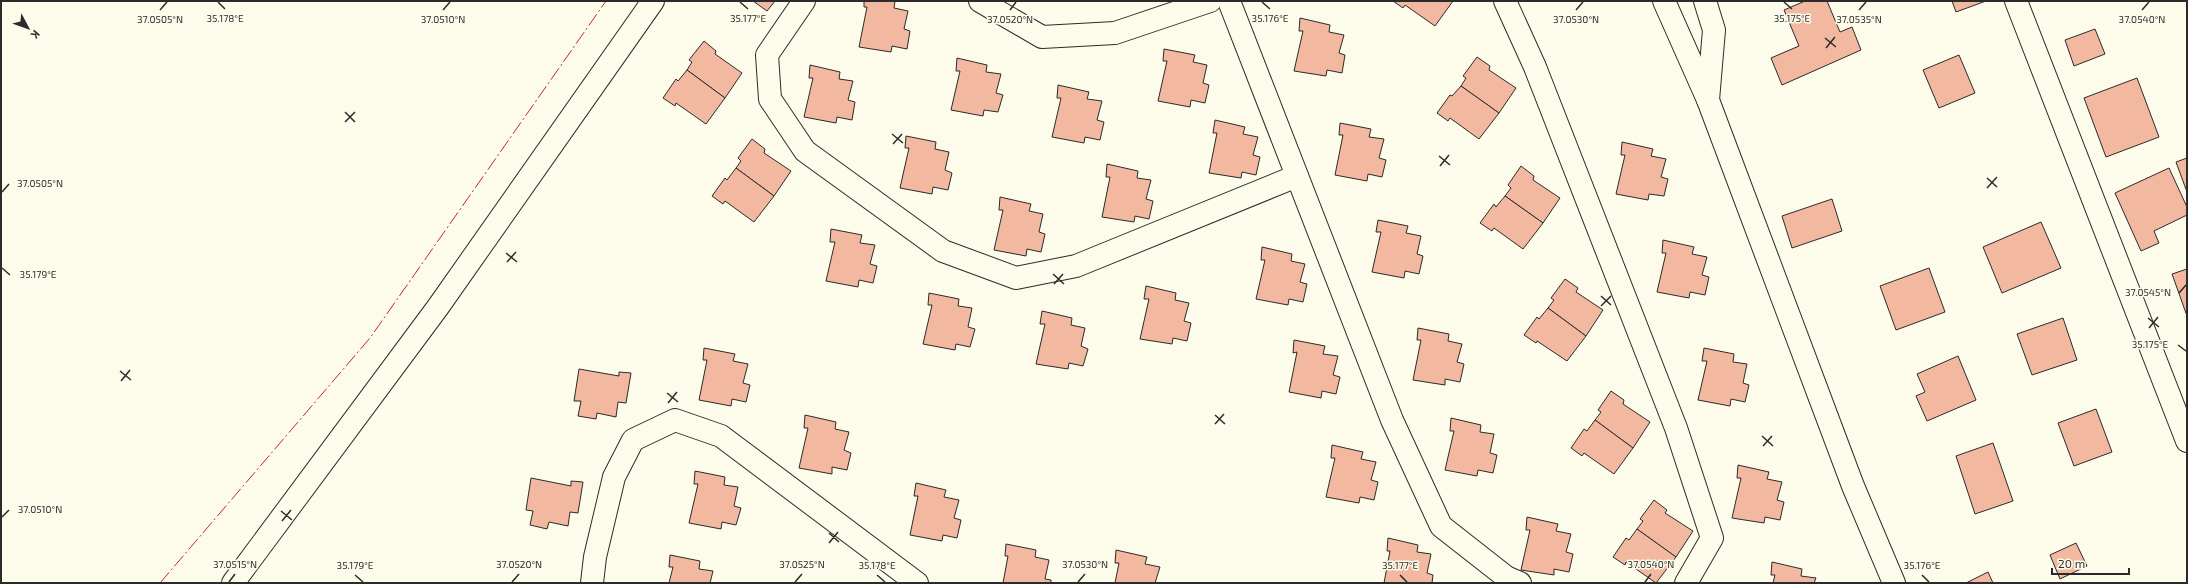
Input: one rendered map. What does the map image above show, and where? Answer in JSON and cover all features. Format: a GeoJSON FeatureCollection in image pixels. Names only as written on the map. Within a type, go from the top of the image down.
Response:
{"type":"FeatureCollection","features":[{"type":"Feature","properties":{"kind":"street"},"geometry":{"type":"LineString","coordinates":[[233,583],[438,307],[653,1]]}},
{"type":"Feature","properties":{"kind":"street"},"geometry":{"type":"LineString","coordinates":[[804,1],[767,55],[770,99],[805,151],[943,251],[1016,278],[1076,266],[1297,176]]}},
{"type":"Feature","properties":{"kind":"street"},"geometry":{"type":"LineString","coordinates":[[980,1],[1042,37],[1115,33],[1210,1]]}},
{"type":"Feature","properties":{"kind":"street"},"geometry":{"type":"LineString","coordinates":[[1229,1],[1392,420],[1441,526],[1506,577],[1520,583]]}},
{"type":"Feature","properties":{"kind":"street"},"geometry":{"type":"LineString","coordinates":[[1505,1],[1535,67],[1676,428],[1712,538],[1686,583]]}},
{"type":"Feature","properties":{"kind":"street"},"geometry":{"type":"LineString","coordinates":[[1664,1],[1708,100],[1853,486],[1894,583]]}},
{"type":"Feature","properties":{"kind":"street"},"geometry":{"type":"LineString","coordinates":[[1705,1],[1714,30],[1708,100]]}},
{"type":"Feature","properties":{"kind":"street"},"geometry":{"type":"LineString","coordinates":[[2016,1],[2187,441]]}},
{"type":"Feature","properties":{"kind":"street"},"geometry":{"type":"LineString","coordinates":[[592,583],[595,557],[614,477],[633,440],[675,420],[722,436],[917,583]]}},
{"type":"Feature","properties":{"kind":"building"},"geometry":{"type":"Polygon","coordinates":[[[753,1],[775,1],[767,11],[753,1]]]}},
{"type":"Feature","properties":{"kind":"building"},"geometry":{"type":"Polygon","coordinates":[[[864,1],[895,1],[894,8],[908,11],[904,29],[910,31],[907,49],[892,46],[891,52],[859,47],[867,7],[864,7],[864,1]]]}},
{"type":"Feature","properties":{"kind":"building"},"geometry":{"type":"Polygon","coordinates":[[[1393,1],[1453,1],[1435,26],[1405,5],[1403,8],[1393,1]]]}},
{"type":"Feature","properties":{"kind":"building"},"geometry":{"type":"Polygon","coordinates":[[[1805,1],[1827,1],[1840,32],[1852,27],[1861,50],[1782,85],[1771,58],[1799,46],[1784,10],[1805,1]]]}},
{"type":"Feature","properties":{"kind":"building"},"geometry":{"type":"Polygon","coordinates":[[[1952,1],[1986,1],[1956,12],[1952,1]]]}},
{"type":"Feature","properties":{"kind":"building"},"geometry":{"type":"Polygon","coordinates":[[[1300,18],[1330,25],[1329,32],[1344,35],[1339,53],[1345,55],[1342,73],[1327,70],[1326,76],[1294,71],[1303,31],[1299,31],[1300,18]]]}},
{"type":"Feature","properties":{"kind":"building"},"geometry":{"type":"Polygon","coordinates":[[[2095,29],[2105,54],[2074,66],[2065,40],[2095,29]]]}},
{"type":"Feature","properties":{"kind":"building"},"geometry":{"type":"Polygon","coordinates":[[[704,41],[716,51],[715,54],[742,73],[725,98],[687,70],[692,62],[689,60],[704,41]]]}},
{"type":"Feature","properties":{"kind":"building"},"geometry":{"type":"Polygon","coordinates":[[[1164,49],[1195,55],[1193,62],[1207,65],[1203,83],[1209,85],[1205,103],[1191,100],[1190,107],[1158,101],[1167,61],[1163,61],[1164,49]]]}},
{"type":"Feature","properties":{"kind":"building"},"geometry":{"type":"Polygon","coordinates":[[[1959,55],[1975,93],[1939,108],[1923,70],[1959,55]]]}},
{"type":"Feature","properties":{"kind":"building"},"geometry":{"type":"Polygon","coordinates":[[[1477,57],[1490,66],[1489,70],[1516,88],[1499,113],[1461,86],[1466,78],[1463,76],[1477,57]]]}},
{"type":"Feature","properties":{"kind":"building"},"geometry":{"type":"Polygon","coordinates":[[[957,58],[987,65],[986,72],[1001,74],[996,93],[1003,95],[998,112],[984,110],[983,116],[951,110],[960,71],[956,71],[957,58]]]}},
{"type":"Feature","properties":{"kind":"building"},"geometry":{"type":"Polygon","coordinates":[[[810,65],[840,72],[839,79],[853,81],[848,100],[855,102],[852,120],[837,117],[836,123],[804,117],[813,78],[809,78],[810,65]]]}},
{"type":"Feature","properties":{"kind":"building"},"geometry":{"type":"Polygon","coordinates":[[[687,70],[725,98],[706,124],[676,103],[675,106],[663,98],[676,79],[678,81],[687,70]]]}},
{"type":"Feature","properties":{"kind":"building"},"geometry":{"type":"Polygon","coordinates":[[[2137,78],[2159,137],[2106,157],[2084,98],[2137,78]]]}},
{"type":"Feature","properties":{"kind":"building"},"geometry":{"type":"Polygon","coordinates":[[[1058,85],[1089,92],[1087,99],[1102,101],[1097,120],[1104,122],[1100,140],[1085,137],[1084,143],[1052,137],[1061,98],[1057,98],[1058,85]]]}},
{"type":"Feature","properties":{"kind":"building"},"geometry":{"type":"Polygon","coordinates":[[[1461,86],[1499,113],[1479,139],[1450,118],[1448,121],[1437,113],[1450,95],[1452,96],[1461,86]]]}},
{"type":"Feature","properties":{"kind":"building"},"geometry":{"type":"Polygon","coordinates":[[[1215,120],[1245,127],[1243,134],[1258,137],[1253,155],[1260,157],[1256,175],[1242,172],[1241,178],[1209,173],[1217,133],[1213,133],[1215,120]]]}},
{"type":"Feature","properties":{"kind":"building"},"geometry":{"type":"Polygon","coordinates":[[[1340,123],[1371,129],[1369,137],[1384,139],[1379,158],[1386,160],[1382,177],[1368,174],[1367,181],[1335,175],[1343,135],[1339,135],[1340,123]]]}},
{"type":"Feature","properties":{"kind":"building"},"geometry":{"type":"Polygon","coordinates":[[[906,136],[936,142],[935,149],[949,152],[945,170],[952,173],[948,190],[933,187],[932,194],[900,188],[909,148],[905,148],[906,136]]]}},
{"type":"Feature","properties":{"kind":"building"},"geometry":{"type":"Polygon","coordinates":[[[752,139],[765,149],[764,153],[791,171],[774,196],[736,168],[741,161],[738,158],[752,139]]]}},
{"type":"Feature","properties":{"kind":"building"},"geometry":{"type":"Polygon","coordinates":[[[1622,142],[1653,149],[1651,156],[1666,159],[1661,177],[1668,179],[1664,196],[1649,194],[1648,200],[1616,194],[1625,155],[1621,155],[1622,142]]]}},
{"type":"Feature","properties":{"kind":"building"},"geometry":{"type":"Polygon","coordinates":[[[2187,158],[2187,192],[2176,162],[2187,158]]]}},
{"type":"Feature","properties":{"kind":"building"},"geometry":{"type":"Polygon","coordinates":[[[1107,164],[1138,171],[1137,178],[1151,180],[1146,199],[1153,201],[1149,219],[1135,216],[1134,222],[1102,217],[1110,177],[1106,177],[1107,164]]]}},
{"type":"Feature","properties":{"kind":"building"},"geometry":{"type":"Polygon","coordinates":[[[1521,166],[1534,176],[1533,180],[1560,198],[1543,223],[1505,196],[1511,188],[1508,185],[1521,166]]]}},
{"type":"Feature","properties":{"kind":"building"},"geometry":{"type":"Polygon","coordinates":[[[736,168],[774,196],[754,222],[725,201],[723,204],[712,196],[725,178],[727,180],[736,168]]]}},
{"type":"Feature","properties":{"kind":"building"},"geometry":{"type":"Polygon","coordinates":[[[2169,168],[2187,207],[2187,215],[2154,231],[2159,243],[2141,251],[2115,193],[2169,168]]]}},
{"type":"Feature","properties":{"kind":"building"},"geometry":{"type":"Polygon","coordinates":[[[1505,196],[1543,223],[1523,249],[1494,228],[1492,231],[1480,223],[1494,204],[1496,207],[1505,196]]]}},
{"type":"Feature","properties":{"kind":"building"},"geometry":{"type":"Polygon","coordinates":[[[1000,197],[1031,204],[1029,211],[1043,214],[1039,232],[1045,234],[1041,252],[1027,249],[1026,256],[994,250],[1003,210],[999,210],[1000,197]]]}},
{"type":"Feature","properties":{"kind":"building"},"geometry":{"type":"Polygon","coordinates":[[[1832,199],[1842,231],[1792,248],[1782,216],[1832,199]]]}},
{"type":"Feature","properties":{"kind":"building"},"geometry":{"type":"Polygon","coordinates":[[[1378,220],[1408,226],[1406,233],[1421,236],[1417,254],[1423,256],[1419,274],[1405,271],[1404,278],[1372,272],[1381,232],[1376,232],[1378,220]]]}},
{"type":"Feature","properties":{"kind":"building"},"geometry":{"type":"Polygon","coordinates":[[[2041,222],[2061,268],[2002,293],[1983,247],[2041,222]]]}},
{"type":"Feature","properties":{"kind":"building"},"geometry":{"type":"Polygon","coordinates":[[[831,229],[862,235],[860,243],[875,245],[870,264],[877,266],[873,283],[859,280],[858,287],[826,281],[835,242],[830,242],[831,229]]]}},
{"type":"Feature","properties":{"kind":"building"},"geometry":{"type":"Polygon","coordinates":[[[1663,240],[1694,247],[1692,254],[1707,257],[1702,275],[1709,277],[1705,295],[1690,292],[1689,298],[1657,292],[1666,253],[1662,253],[1663,240]]]}},
{"type":"Feature","properties":{"kind":"building"},"geometry":{"type":"Polygon","coordinates":[[[1262,247],[1292,254],[1291,261],[1305,264],[1300,282],[1307,284],[1303,302],[1289,299],[1288,305],[1256,299],[1265,260],[1261,260],[1262,247]]]}},
{"type":"Feature","properties":{"kind":"building"},"geometry":{"type":"Polygon","coordinates":[[[1929,268],[1945,312],[1896,330],[1880,286],[1929,268]]]}},
{"type":"Feature","properties":{"kind":"building"},"geometry":{"type":"Polygon","coordinates":[[[2187,269],[2187,316],[2172,274],[2187,269]]]}},
{"type":"Feature","properties":{"kind":"building"},"geometry":{"type":"Polygon","coordinates":[[[1565,279],[1578,288],[1576,292],[1603,310],[1586,336],[1548,308],[1554,300],[1551,298],[1565,279]]]}},
{"type":"Feature","properties":{"kind":"building"},"geometry":{"type":"Polygon","coordinates":[[[1146,286],[1176,293],[1175,300],[1189,303],[1184,321],[1191,323],[1187,341],[1173,338],[1172,344],[1140,339],[1149,299],[1144,299],[1146,286]]]}},
{"type":"Feature","properties":{"kind":"building"},"geometry":{"type":"Polygon","coordinates":[[[929,293],[959,299],[958,306],[972,308],[968,327],[975,329],[970,347],[956,344],[955,350],[923,344],[932,305],[928,305],[929,293]]]}},
{"type":"Feature","properties":{"kind":"building"},"geometry":{"type":"Polygon","coordinates":[[[1548,308],[1586,336],[1567,361],[1537,341],[1536,343],[1524,335],[1537,317],[1539,319],[1548,308]]]}},
{"type":"Feature","properties":{"kind":"building"},"geometry":{"type":"Polygon","coordinates":[[[1042,311],[1072,318],[1071,325],[1085,328],[1081,346],[1088,349],[1083,366],[1069,363],[1068,369],[1036,364],[1045,324],[1040,324],[1042,311]]]}},
{"type":"Feature","properties":{"kind":"building"},"geometry":{"type":"Polygon","coordinates":[[[2063,318],[2077,360],[2032,375],[2017,334],[2063,318]]]}},
{"type":"Feature","properties":{"kind":"building"},"geometry":{"type":"Polygon","coordinates":[[[1418,328],[1449,334],[1448,341],[1462,344],[1457,362],[1464,364],[1460,382],[1445,379],[1445,385],[1413,380],[1421,340],[1417,340],[1418,328]]]}},
{"type":"Feature","properties":{"kind":"building"},"geometry":{"type":"Polygon","coordinates":[[[1294,340],[1325,346],[1323,354],[1338,356],[1333,375],[1340,377],[1336,394],[1322,391],[1321,398],[1289,392],[1297,352],[1293,353],[1294,340]]]}},
{"type":"Feature","properties":{"kind":"building"},"geometry":{"type":"Polygon","coordinates":[[[704,348],[735,354],[733,361],[748,364],[743,383],[750,385],[746,402],[732,399],[731,406],[699,400],[707,360],[703,360],[704,348]]]}},
{"type":"Feature","properties":{"kind":"building"},"geometry":{"type":"Polygon","coordinates":[[[1704,348],[1734,354],[1733,362],[1747,364],[1743,383],[1749,385],[1745,402],[1731,399],[1730,406],[1698,400],[1707,361],[1702,361],[1704,348]]]}},
{"type":"Feature","properties":{"kind":"building"},"geometry":{"type":"Polygon","coordinates":[[[1958,356],[1976,400],[1927,421],[1916,396],[1925,392],[1917,374],[1958,356]]]}},
{"type":"Feature","properties":{"kind":"building"},"geometry":{"type":"Polygon","coordinates":[[[579,369],[619,376],[619,372],[631,373],[626,403],[618,402],[616,417],[597,413],[596,419],[578,416],[581,401],[574,401],[579,369]]]}},
{"type":"Feature","properties":{"kind":"building"},"geometry":{"type":"Polygon","coordinates":[[[1611,391],[1624,400],[1623,404],[1650,422],[1633,448],[1595,420],[1601,412],[1598,410],[1611,391]]]}},
{"type":"Feature","properties":{"kind":"building"},"geometry":{"type":"Polygon","coordinates":[[[2096,409],[2112,452],[2074,466],[2058,423],[2096,409]]]}},
{"type":"Feature","properties":{"kind":"building"},"geometry":{"type":"Polygon","coordinates":[[[805,415],[836,422],[835,429],[849,432],[844,450],[851,453],[847,470],[832,467],[832,474],[799,468],[808,428],[804,428],[805,415]]]}},
{"type":"Feature","properties":{"kind":"building"},"geometry":{"type":"Polygon","coordinates":[[[1451,418],[1481,425],[1480,432],[1494,434],[1490,453],[1497,455],[1493,473],[1478,470],[1477,476],[1445,470],[1454,431],[1450,431],[1451,418]]]}},
{"type":"Feature","properties":{"kind":"building"},"geometry":{"type":"Polygon","coordinates":[[[1595,420],[1633,448],[1614,474],[1584,453],[1582,456],[1571,448],[1584,429],[1587,431],[1595,420]]]}},
{"type":"Feature","properties":{"kind":"building"},"geometry":{"type":"Polygon","coordinates":[[[1993,443],[2013,501],[1975,514],[1956,456],[1993,443]]]}},
{"type":"Feature","properties":{"kind":"building"},"geometry":{"type":"Polygon","coordinates":[[[1332,445],[1363,452],[1361,459],[1376,462],[1371,480],[1378,482],[1374,500],[1360,497],[1359,503],[1326,497],[1335,458],[1331,458],[1332,445]]]}},
{"type":"Feature","properties":{"kind":"building"},"geometry":{"type":"Polygon","coordinates":[[[1738,465],[1769,472],[1767,479],[1782,482],[1777,500],[1784,502],[1780,520],[1765,517],[1764,523],[1732,518],[1741,478],[1737,478],[1738,465]]]}},
{"type":"Feature","properties":{"kind":"building"},"geometry":{"type":"Polygon","coordinates":[[[695,471],[725,477],[724,485],[738,487],[734,506],[741,508],[736,525],[722,522],[721,529],[689,523],[698,484],[694,484],[695,471]]]}},
{"type":"Feature","properties":{"kind":"building"},"geometry":{"type":"Polygon","coordinates":[[[531,478],[571,486],[571,481],[583,482],[578,513],[570,512],[568,526],[549,522],[547,529],[530,525],[533,511],[526,510],[531,478]]]}},
{"type":"Feature","properties":{"kind":"building"},"geometry":{"type":"Polygon","coordinates":[[[916,483],[946,490],[944,497],[959,500],[954,518],[961,520],[957,538],[943,535],[942,541],[910,535],[918,496],[914,496],[916,483]]]}},
{"type":"Feature","properties":{"kind":"building"},"geometry":{"type":"Polygon","coordinates":[[[1654,500],[1667,510],[1665,513],[1693,531],[1676,557],[1637,529],[1643,521],[1640,519],[1654,500]]]}},
{"type":"Feature","properties":{"kind":"building"},"geometry":{"type":"Polygon","coordinates":[[[1527,517],[1558,524],[1556,531],[1571,534],[1566,552],[1573,554],[1569,572],[1554,569],[1554,575],[1521,570],[1530,530],[1526,530],[1527,517]]]}},
{"type":"Feature","properties":{"kind":"building"},"geometry":{"type":"Polygon","coordinates":[[[1637,529],[1676,557],[1656,583],[1626,562],[1625,565],[1613,557],[1626,538],[1629,540],[1637,529]]]}},
{"type":"Feature","properties":{"kind":"building"},"geometry":{"type":"Polygon","coordinates":[[[1388,538],[1418,545],[1417,552],[1431,554],[1427,573],[1433,575],[1432,583],[1384,583],[1390,551],[1387,551],[1388,538]]]}},
{"type":"Feature","properties":{"kind":"building"},"geometry":{"type":"Polygon","coordinates":[[[2076,543],[2087,566],[2060,579],[2050,555],[2076,543]]]}},
{"type":"Feature","properties":{"kind":"building"},"geometry":{"type":"Polygon","coordinates":[[[1006,544],[1036,550],[1035,557],[1049,560],[1045,579],[1051,580],[1051,583],[1003,583],[1008,556],[1005,556],[1006,544]]]}},
{"type":"Feature","properties":{"kind":"building"},"geometry":{"type":"Polygon","coordinates":[[[1116,550],[1147,557],[1145,564],[1160,567],[1155,583],[1115,583],[1119,563],[1115,563],[1116,550]]]}},
{"type":"Feature","properties":{"kind":"building"},"geometry":{"type":"Polygon","coordinates":[[[670,555],[700,561],[699,569],[713,571],[710,583],[669,583],[673,567],[669,567],[670,555]]]}},
{"type":"Feature","properties":{"kind":"building"},"geometry":{"type":"Polygon","coordinates":[[[1772,562],[1802,569],[1801,576],[1816,578],[1814,583],[1773,583],[1775,575],[1771,575],[1772,562]]]}},
{"type":"Feature","properties":{"kind":"building"},"geometry":{"type":"Polygon","coordinates":[[[1988,572],[1993,583],[1966,583],[1988,572]]]}},
{"type":"Feature","properties":{"kind":"power"},"geometry":{"type":"LineString","coordinates":[[160,583],[370,338],[606,1]]}}]}
